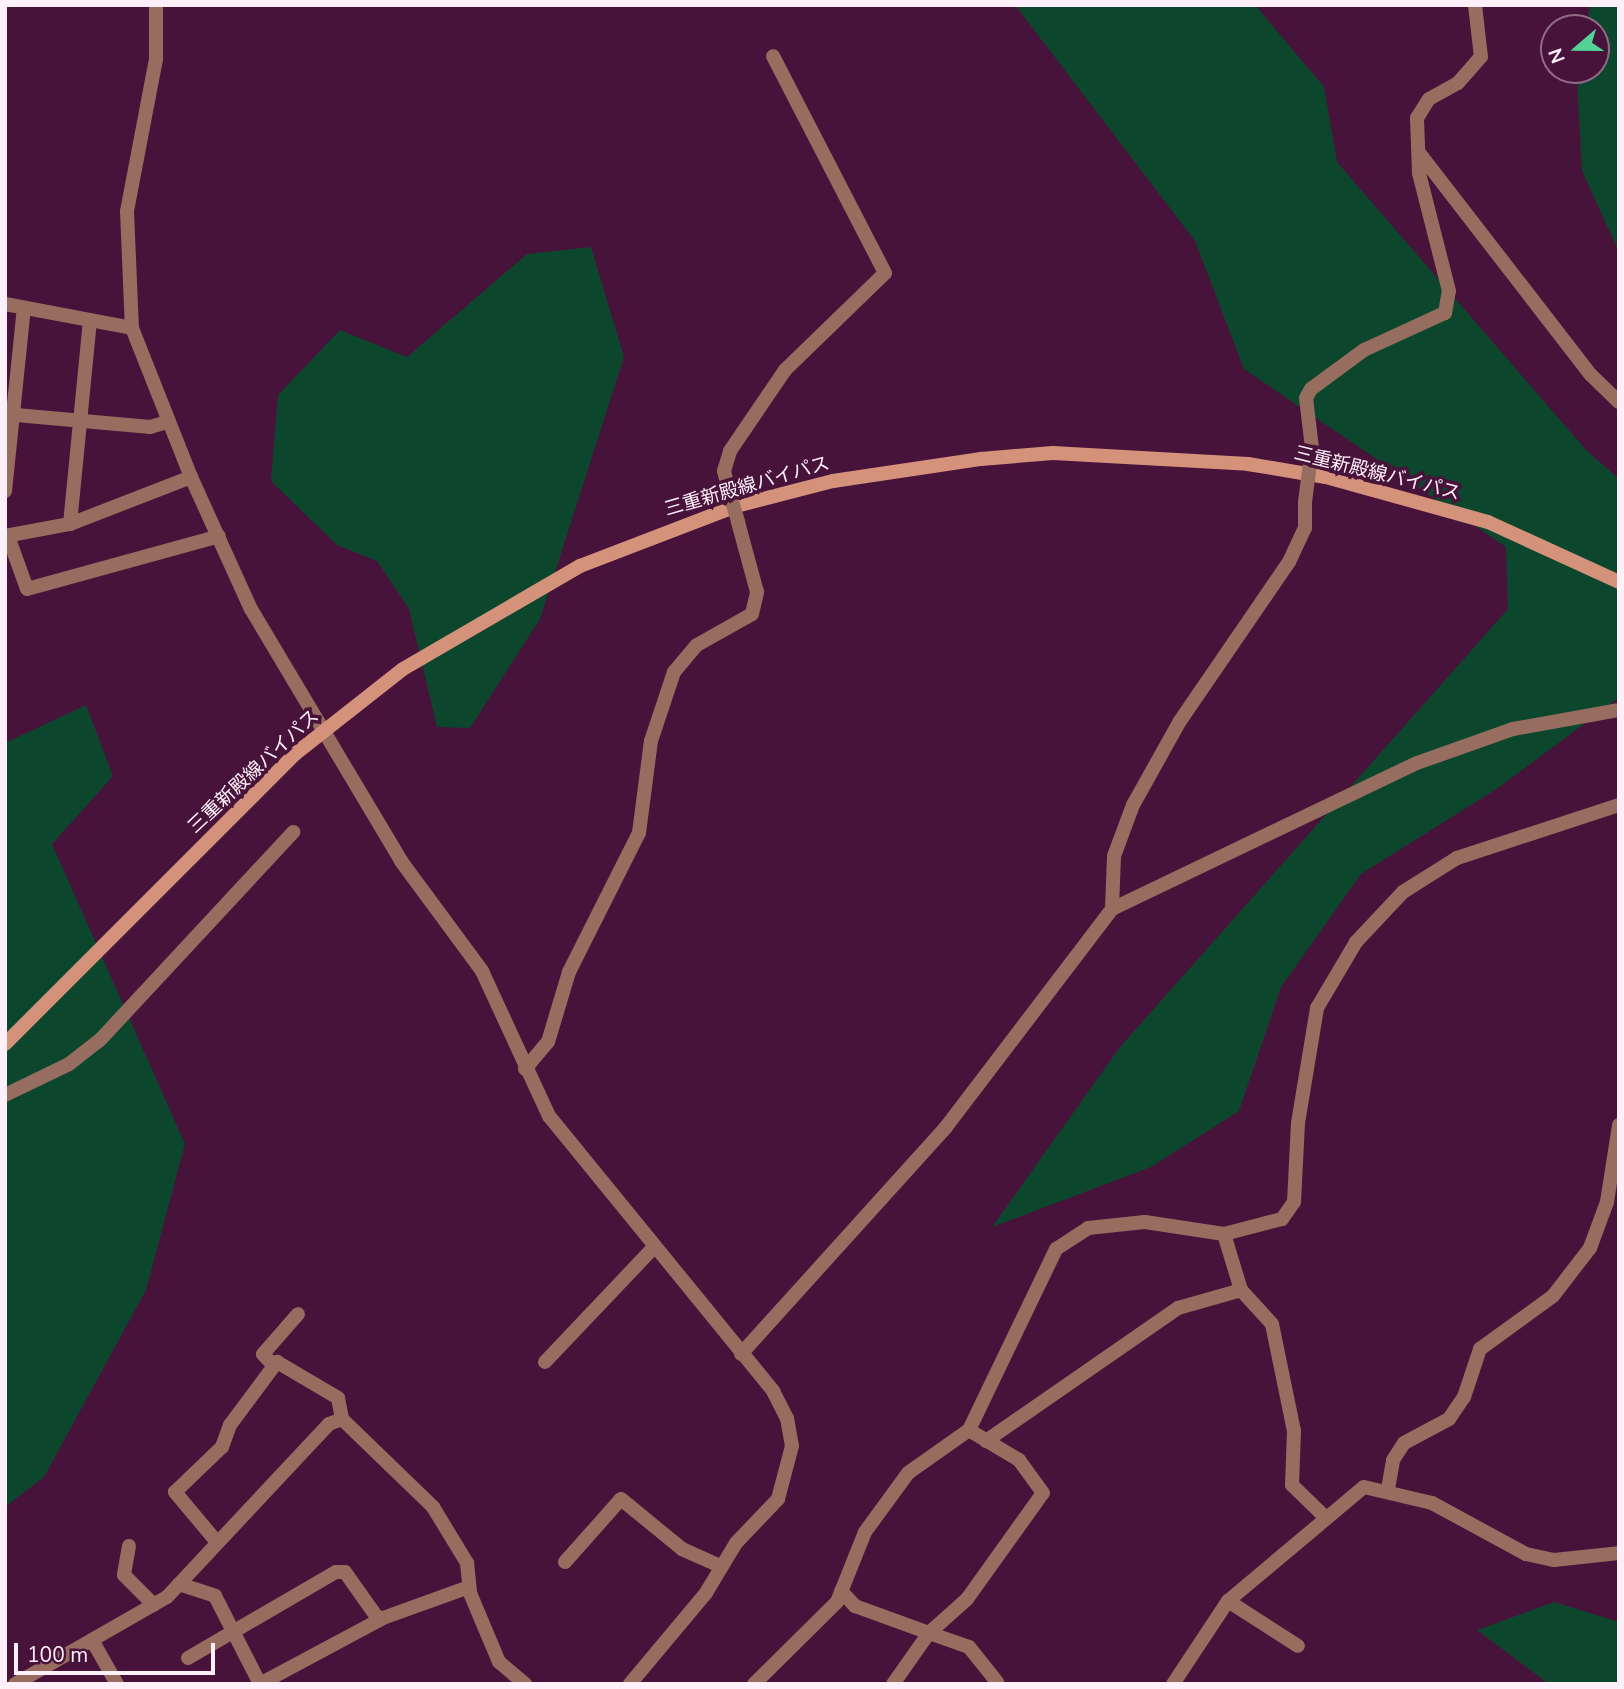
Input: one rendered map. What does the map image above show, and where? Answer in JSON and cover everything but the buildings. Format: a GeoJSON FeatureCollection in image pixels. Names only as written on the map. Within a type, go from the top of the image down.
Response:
{"type":"FeatureCollection","features":[{"type":"Feature","properties":{"kind":"main road","name":"三重新殿線バイパス"},"geometry":{"type":"LineString","coordinates":[[5,1044],[324,730],[476,621],[653,535],[833,481],[981,459],[1146,456],[1326,477],[1488,522],[1619,582]]}},
{"type":"Feature","properties":{"kind":"street"},"geometry":{"type":"LineString","coordinates":[[156,5],[156,59],[127,211],[132,328],[191,477],[251,609],[401,860],[482,971],[525,1069],[573,1150],[773,1391],[792,1446],[778,1499],[720,1566],[706,1593],[630,1684]]}},
{"type":"Feature","properties":{"kind":"street"},"geometry":{"type":"LineString","coordinates":[[1112,909],[1114,856],[1133,805],[1180,721],[1289,562],[1304,528],[1312,448],[1306,398],[1311,389],[1364,350],[1445,313],[1449,291],[1420,154],[1417,118],[1429,99],[1458,83],[1480,58],[1475,5]]}},
{"type":"Feature","properties":{"kind":"street"},"geometry":{"type":"LineString","coordinates":[[525,1069],[548,1042],[569,972],[639,833],[651,741],[674,672],[697,645],[752,614],[757,592],[724,471],[730,451],[785,370],[885,273],[773,56]]}},
{"type":"Feature","properties":{"kind":"street"},"geometry":{"type":"LineString","coordinates":[[1420,154],[1591,375],[1619,402]]}},
{"type":"Feature","properties":{"kind":"street"},"geometry":{"type":"LineString","coordinates":[[5,304],[132,328]]}},
{"type":"Feature","properties":{"kind":"street"},"geometry":{"type":"LineString","coordinates":[[5,491],[9,414],[24,308]]}},
{"type":"Feature","properties":{"kind":"street"},"geometry":{"type":"LineString","coordinates":[[70,524],[90,320]]}},
{"type":"Feature","properties":{"kind":"street"},"geometry":{"type":"LineString","coordinates":[[9,414],[81,421],[167,422]]}},
{"type":"Feature","properties":{"kind":"street"},"geometry":{"type":"LineString","coordinates":[[191,477],[70,524],[7,536],[27,589],[219,536]]}},
{"type":"Feature","properties":{"kind":"street"},"geometry":{"type":"LineString","coordinates":[[741,1354],[946,1127],[1112,909],[1417,763],[1513,729],[1619,710]]}},
{"type":"Feature","properties":{"kind":"street"},"geometry":{"type":"LineString","coordinates":[[754,1684],[841,1591],[865,1532],[908,1473],[969,1430],[1056,1249],[1071,1236],[1145,1222],[1224,1234],[1265,1227],[1282,1219],[1294,1202],[1298,1123],[1317,1008],[1356,942],[1403,892],[1457,858],[1619,805]]}},
{"type":"Feature","properties":{"kind":"street"},"geometry":{"type":"LineString","coordinates":[[5,1095],[69,1064],[100,1040],[293,832]]}},
{"type":"Feature","properties":{"kind":"street"},"geometry":{"type":"LineString","coordinates":[[1388,1489],[1393,1460],[1405,1443],[1449,1419],[1464,1397],[1480,1349],[1553,1296],[1590,1248],[1607,1202],[1619,1125]]}},
{"type":"Feature","properties":{"kind":"street"},"geometry":{"type":"LineString","coordinates":[[1224,1234],[1241,1290],[1272,1324],[1294,1431],[1292,1485],[1325,1517]]}},
{"type":"Feature","properties":{"kind":"street"},"geometry":{"type":"LineString","coordinates":[[545,1362],[654,1247]]}},
{"type":"Feature","properties":{"kind":"street"},"geometry":{"type":"LineString","coordinates":[[986,1441],[1178,1308],[1241,1290]]}},
{"type":"Feature","properties":{"kind":"street"},"geometry":{"type":"LineString","coordinates":[[274,1366],[263,1354],[298,1314]]}},
{"type":"Feature","properties":{"kind":"street"},"geometry":{"type":"LineString","coordinates":[[216,1541],[175,1492],[222,1447],[230,1425],[277,1362],[338,1398],[342,1419],[433,1507],[467,1563],[469,1587],[499,1662],[524,1684]]}},
{"type":"Feature","properties":{"kind":"street"},"geometry":{"type":"LineString","coordinates":[[15,1684],[154,1605],[179,1584],[216,1541],[329,1424],[342,1419]]}},
{"type":"Feature","properties":{"kind":"street"},"geometry":{"type":"LineString","coordinates":[[893,1684],[929,1633],[967,1599],[1043,1493],[1019,1460],[969,1430]]}},
{"type":"Feature","properties":{"kind":"street"},"geometry":{"type":"LineString","coordinates":[[1178,1682],[1228,1601],[1364,1487],[1388,1489],[1432,1503],[1526,1554],[1554,1560],[1619,1553]]}},
{"type":"Feature","properties":{"kind":"street"},"geometry":{"type":"LineString","coordinates":[[565,1562],[621,1499],[682,1549],[720,1566]]}},
{"type":"Feature","properties":{"kind":"street"},"geometry":{"type":"LineString","coordinates":[[129,1546],[124,1575],[154,1605]]}},
{"type":"Feature","properties":{"kind":"street"},"geometry":{"type":"LineString","coordinates":[[188,1658],[234,1627],[336,1572],[345,1572],[379,1620]]}},
{"type":"Feature","properties":{"kind":"street"},"geometry":{"type":"LineString","coordinates":[[179,1584],[209,1591],[234,1627],[260,1684],[379,1620],[469,1587]]}},
{"type":"Feature","properties":{"kind":"street"},"geometry":{"type":"LineString","coordinates":[[841,1591],[855,1606],[969,1647],[988,1663],[997,1682]]}},
{"type":"Feature","properties":{"kind":"street"},"geometry":{"type":"LineString","coordinates":[[1228,1601],[1298,1646]]}},
{"type":"Feature","properties":{"kind":"street"},"geometry":{"type":"LineString","coordinates":[[92,1640],[117,1684]]}},
{"type":"Feature","properties":{"kind":"green space"},"geometry":{"type":"Polygon","coordinates":[[[1015,5],[1255,5],[1324,87],[1337,162],[1586,450],[1619,479],[1619,698],[1498,788],[1361,874],[1281,987],[1239,1111],[1151,1167],[992,1227],[1120,1047],[1508,609],[1506,547],[1244,369],[1195,241],[1015,5]]]}},
{"type":"Feature","properties":{"kind":"green space"},"geometry":{"type":"Polygon","coordinates":[[[1590,5],[1619,5],[1619,252],[1582,171],[1577,84],[1610,84],[1610,14],[1588,14],[1590,5]]]}},
{"type":"Feature","properties":{"kind":"green space"},"geometry":{"type":"Polygon","coordinates":[[[591,247],[624,357],[540,619],[470,728],[437,727],[409,609],[377,561],[337,545],[271,481],[278,395],[340,330],[407,357],[527,254],[591,247]]]}},
{"type":"Feature","properties":{"kind":"green space"},"geometry":{"type":"Polygon","coordinates":[[[86,705],[113,776],[52,844],[185,1144],[146,1290],[44,1477],[5,1507],[5,743],[86,705]]]}},
{"type":"Feature","properties":{"kind":"green space"},"geometry":{"type":"Polygon","coordinates":[[[1554,1602],[1619,1622],[1619,1684],[1549,1684],[1477,1630],[1554,1602]]]}}]}
